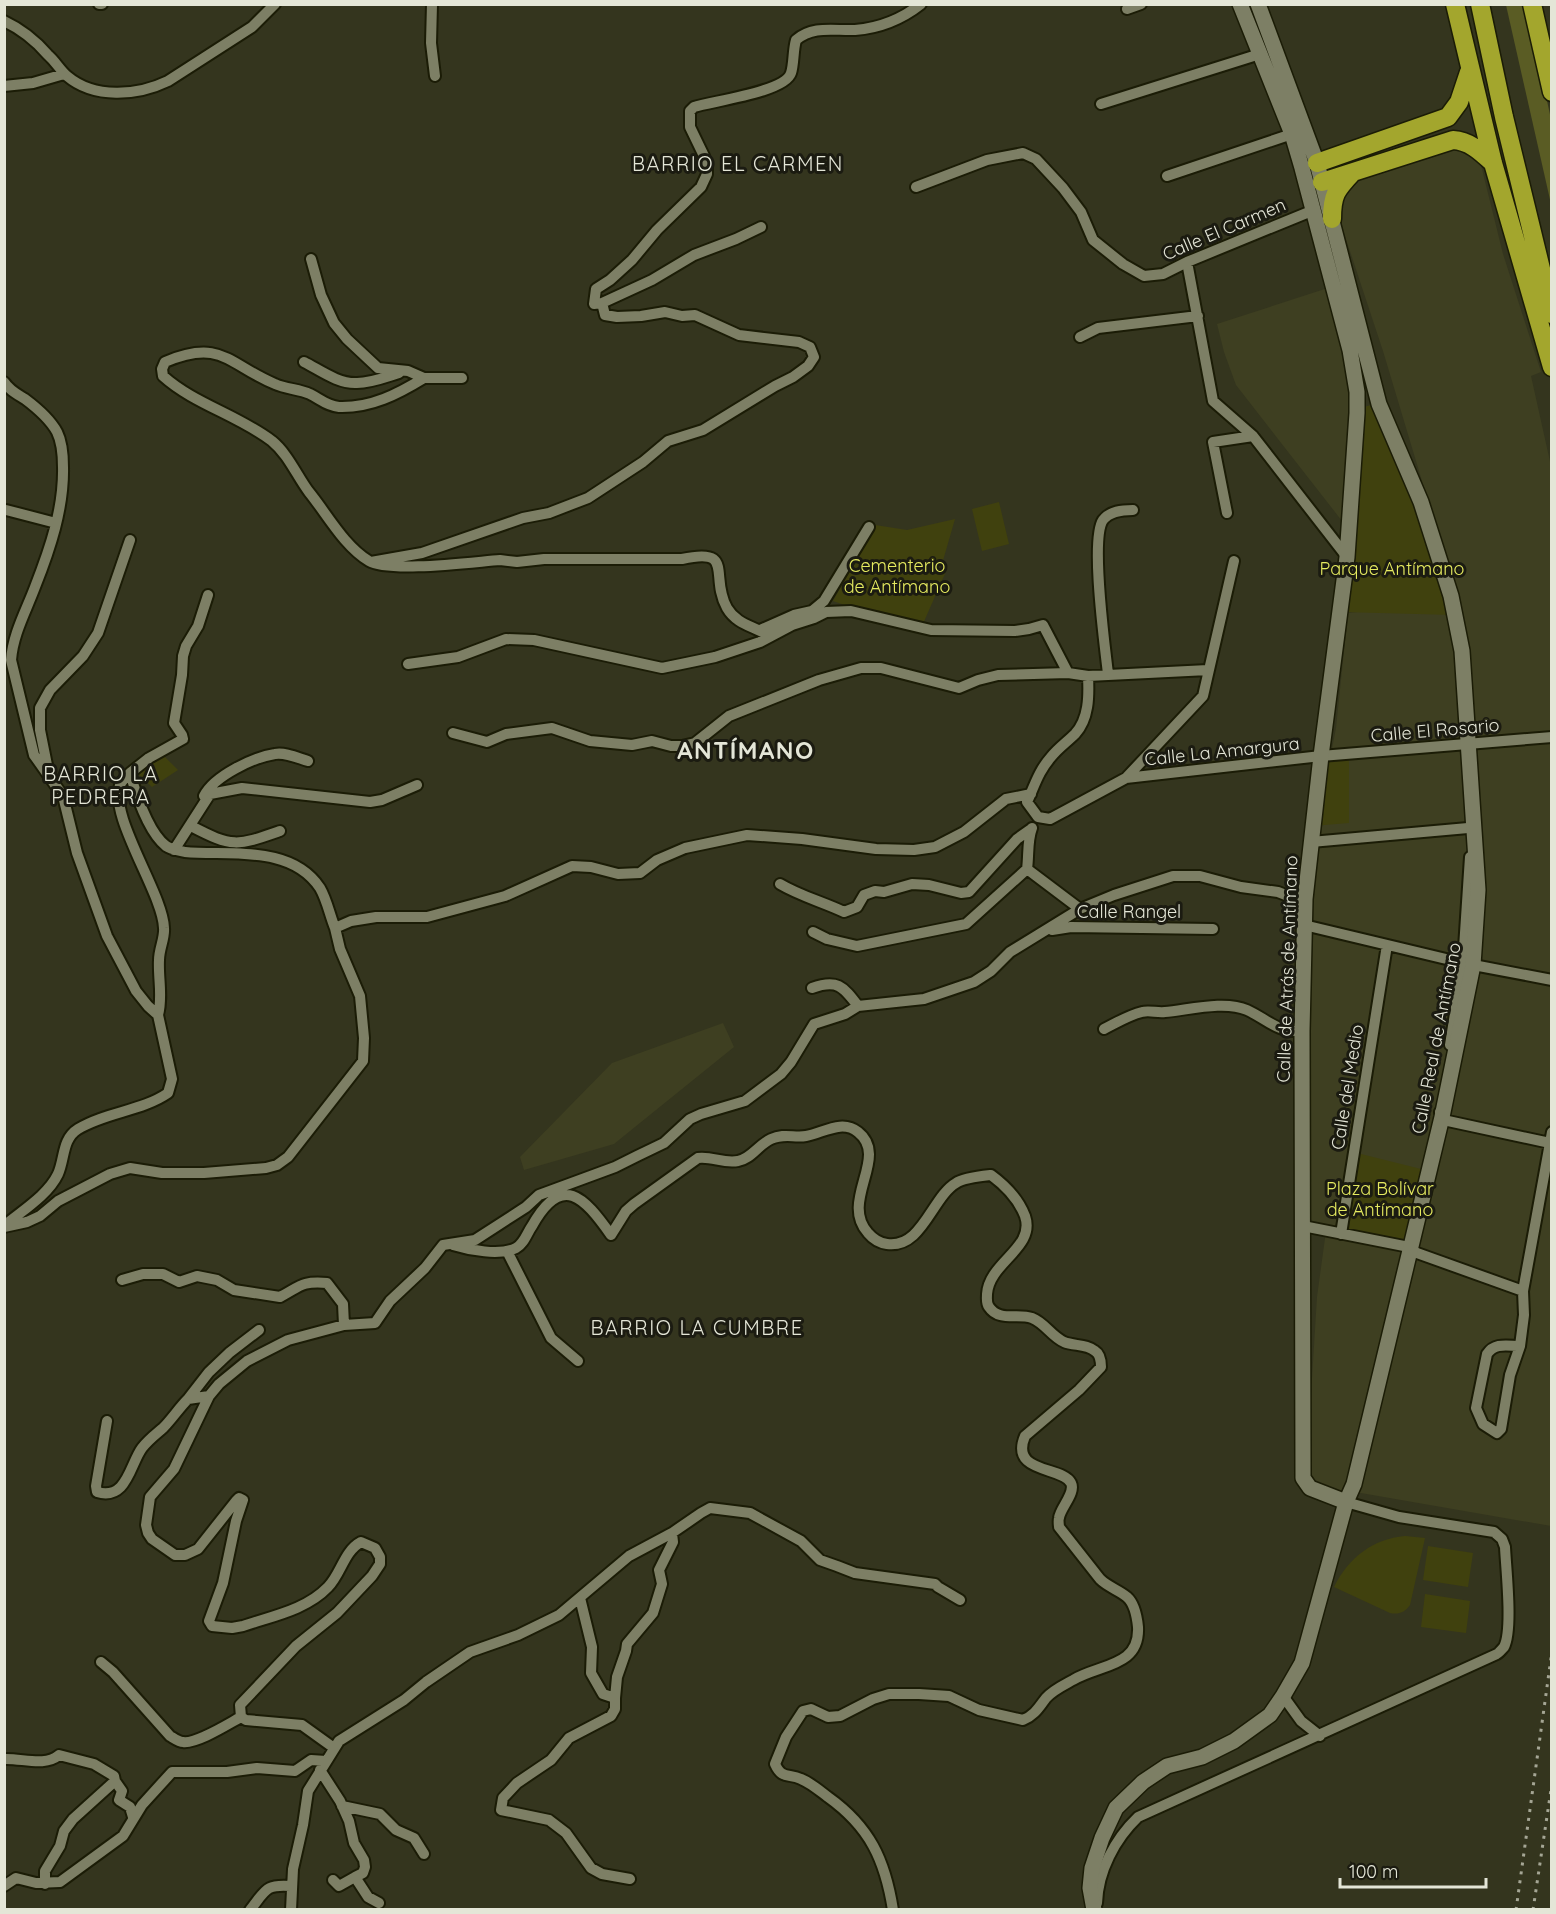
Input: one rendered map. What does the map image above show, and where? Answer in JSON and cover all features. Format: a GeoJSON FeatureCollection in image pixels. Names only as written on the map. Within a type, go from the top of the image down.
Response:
{"type":"FeatureCollection","features":[{"type":"Feature","properties":{"kind":"highway"},"geometry":{"type":"LineString","coordinates":[[1455,4],[1493,163],[1551,367]]}},
{"type":"Feature","properties":{"kind":"highway"},"geometry":{"type":"LineString","coordinates":[[1480,4],[1504,117],[1551,314]]}},
{"type":"Feature","properties":{"kind":"highway"},"geometry":{"type":"LineString","coordinates":[[1532,4],[1551,92]]}},
{"type":"Feature","properties":{"kind":"highway"},"geometry":{"type":"LineString","coordinates":[[1310,166],[1448,117],[1459,102],[1470,70]]}},
{"type":"Feature","properties":{"kind":"highway"},"geometry":{"type":"LineString","coordinates":[[1315,183],[1453,140],[1464,141],[1471,145],[1493,163]]}},
{"type":"Feature","properties":{"kind":"highway"},"geometry":{"type":"LineString","coordinates":[[1332,219],[1334,195],[1353,172]]}},
{"type":"Feature","properties":{"kind":"street"},"geometry":{"type":"LineString","coordinates":[[4,21],[30,36],[64,74],[90,89],[109,92],[154,88],[168,81],[252,27],[275,4]]}},
{"type":"Feature","properties":{"kind":"street"},"geometry":{"type":"LineString","coordinates":[[432,4],[431,43],[435,76]]}},
{"type":"Feature","properties":{"kind":"street"},"geometry":{"type":"LineString","coordinates":[[761,227],[694,255],[652,280],[602,303],[594,304],[596,289],[632,260],[657,230],[701,187],[706,168],[704,156],[690,127],[690,111],[694,107],[756,92],[782,83],[791,74],[796,40],[804,33],[814,30],[855,30],[885,24],[899,19],[921,4]]}},
{"type":"Feature","properties":{"kind":"street"},"geometry":{"type":"LineString","coordinates":[[1127,9],[1141,4]]}},
{"type":"Feature","properties":{"kind":"street"},"geometry":{"type":"LineString","coordinates":[[1240,4],[1292,134],[1310,166]]}},
{"type":"Feature","properties":{"kind":"street"},"geometry":{"type":"LineString","coordinates":[[1258,4],[1315,183],[1332,219],[1357,347]]}},
{"type":"Feature","properties":{"kind":"street"},"geometry":{"type":"LineString","coordinates":[[1101,104],[1260,54]]}},
{"type":"Feature","properties":{"kind":"street"},"geometry":{"type":"LineString","coordinates":[[4,86],[33,83],[64,74]]}},
{"type":"Feature","properties":{"kind":"street"},"geometry":{"type":"LineString","coordinates":[[1167,176],[1292,134]]}},
{"type":"Feature","properties":{"kind":"street","name":"Calle El Carmen"},"geometry":{"type":"LineString","coordinates":[[916,187],[987,160],[1023,153],[1036,159],[1063,188],[1081,212],[1093,240],[1123,264],[1144,276],[1163,274],[1314,210]]}},
{"type":"Feature","properties":{"kind":"street"},"geometry":{"type":"LineString","coordinates":[[1315,183],[1314,210],[1357,347]]}},
{"type":"Feature","properties":{"kind":"street"},"geometry":{"type":"LineString","coordinates":[[312,259],[321,295],[334,323],[347,339],[378,368],[408,371],[424,378],[462,378]]}},
{"type":"Feature","properties":{"kind":"street"},"geometry":{"type":"LineString","coordinates":[[1187,262],[1213,401],[1253,436],[1347,557]]}},
{"type":"Feature","properties":{"kind":"street"},"geometry":{"type":"LineString","coordinates":[[371,562],[423,553],[523,518],[549,513],[588,498],[643,462],[668,441],[703,430],[793,377],[808,366],[814,357],[810,347],[799,342],[739,335],[695,315],[682,316],[665,312],[617,317],[605,315],[602,303]]}},
{"type":"Feature","properties":{"kind":"street"},"geometry":{"type":"LineString","coordinates":[[1080,337],[1098,328],[1198,316]]}},
{"type":"Feature","properties":{"kind":"street","name":"Calle Real de Antímano"},"geometry":{"type":"LineString","coordinates":[[1095,1910],[1090,1888],[1092,1868],[1102,1838],[1116,1808],[1143,1782],[1167,1766],[1202,1757],[1234,1741],[1270,1715],[1302,1663],[1345,1501],[1354,1484],[1407,1248],[1441,1114],[1468,964],[1478,890],[1464,744],[1461,651],[1451,596],[1421,502],[1357,347]]}},
{"type":"Feature","properties":{"kind":"street","name":"Calle de Atrás de Antímano"},"geometry":{"type":"LineString","coordinates":[[1345,1501],[1310,1488],[1303,1478],[1302,1030],[1305,899],[1347,557],[1357,413],[1357,347]]}},
{"type":"Feature","properties":{"kind":"street"},"geometry":{"type":"LineString","coordinates":[[424,378],[389,398],[356,406],[337,407],[324,404],[311,395],[275,384],[218,354],[207,352],[189,355],[165,362],[162,369],[163,376],[174,386],[231,416],[273,442],[287,457],[302,482],[343,535],[371,562],[392,567],[500,560],[517,562],[544,559],[682,559],[703,554],[713,557],[717,562],[720,587],[727,608],[741,624],[765,633],[826,612],[842,611],[851,611],[931,630],[1006,631],[1043,625],[1068,673]]}},
{"type":"Feature","properties":{"kind":"street"},"geometry":{"type":"LineString","coordinates":[[304,362],[347,383],[359,383],[408,371]]}},
{"type":"Feature","properties":{"kind":"street"},"geometry":{"type":"LineString","coordinates":[[6,390],[25,399],[52,422],[59,435],[63,458],[63,480],[56,523],[45,562],[12,644],[11,660],[33,755],[63,796],[77,853],[107,936],[136,992],[158,1015]]}},
{"type":"Feature","properties":{"kind":"street"},"geometry":{"type":"LineString","coordinates":[[1357,413],[1363,407],[1379,404]]}},
{"type":"Feature","properties":{"kind":"street"},"geometry":{"type":"LineString","coordinates":[[1227,513],[1213,442],[1253,436]]}},
{"type":"Feature","properties":{"kind":"street"},"geometry":{"type":"LineString","coordinates":[[6,510],[56,523]]}},
{"type":"Feature","properties":{"kind":"street"},"geometry":{"type":"LineString","coordinates":[[1108,674],[1097,557],[1101,524],[1111,513],[1133,510]]}},
{"type":"Feature","properties":{"kind":"street"},"geometry":{"type":"LineString","coordinates":[[408,664],[458,657],[506,639],[534,640],[662,668],[715,657],[760,642],[765,633],[795,615],[812,611],[824,601],[869,527]]}},
{"type":"Feature","properties":{"kind":"street"},"geometry":{"type":"LineString","coordinates":[[50,778],[40,730],[40,708],[50,690],[83,656],[98,633],[130,540]]}},
{"type":"Feature","properties":{"kind":"street","name":"Calle La Amargura"},"geometry":{"type":"LineString","coordinates":[[1038,817],[1050,819],[1126,778],[1203,696],[1234,561]]}},
{"type":"Feature","properties":{"kind":"street"},"geometry":{"type":"LineString","coordinates":[[4,1226],[45,1192],[58,1174],[67,1138],[78,1129],[122,1111],[155,1102],[168,1093],[172,1078],[158,1015],[161,1003],[159,958],[164,928],[150,880],[132,848],[119,794],[121,784],[130,773],[149,758],[183,739],[174,723],[183,656],[198,626],[208,595]]}},
{"type":"Feature","properties":{"kind":"street"},"geometry":{"type":"LineString","coordinates":[[453,734],[487,742],[506,734],[552,728],[600,742],[633,746],[652,741],[671,746],[682,746],[696,742],[729,716],[819,680],[861,668],[881,668],[959,688],[998,675],[1068,673],[1088,676],[1208,670]]}},
{"type":"Feature","properties":{"kind":"street"},"geometry":{"type":"LineString","coordinates":[[813,932],[827,939],[857,946],[966,924],[1027,869],[1028,841],[1031,829],[1038,817],[1027,802],[1033,784],[1051,757],[1080,727],[1086,715],[1088,676]]}},
{"type":"Feature","properties":{"kind":"street","name":"Calle El Rosario"},"geometry":{"type":"LineString","coordinates":[[1321,756],[1551,737]]}},
{"type":"Feature","properties":{"kind":"street"},"geometry":{"type":"LineString","coordinates":[[1464,744],[1471,852],[1468,964]]}},
{"type":"Feature","properties":{"kind":"street"},"geometry":{"type":"LineString","coordinates":[[202,805],[202,799],[208,788],[235,769],[252,761],[277,753],[308,760]]}},
{"type":"Feature","properties":{"kind":"street","name":"Calle La Amargura"},"geometry":{"type":"LineString","coordinates":[[1126,778],[1321,756]]}},
{"type":"Feature","properties":{"kind":"street"},"geometry":{"type":"LineString","coordinates":[[4,1226],[33,1219],[68,1196],[110,1174],[130,1168],[162,1173],[204,1173],[277,1165],[288,1157],[363,1061],[364,1038],[360,996],[340,949],[320,889],[302,870],[282,860],[254,854],[174,850],[166,846],[155,832],[139,801],[130,773]]}},
{"type":"Feature","properties":{"kind":"street"},"geometry":{"type":"LineString","coordinates":[[174,850],[210,794],[242,788],[370,802],[382,800],[417,785]]}},
{"type":"Feature","properties":{"kind":"street"},"geometry":{"type":"LineString","coordinates":[[334,928],[351,921],[376,917],[427,917],[505,896],[572,866],[591,867],[618,874],[640,873],[657,860],[685,848],[747,835],[802,839],[876,849],[914,850],[935,847],[964,832],[1006,799],[1031,794]]}},
{"type":"Feature","properties":{"kind":"street"},"geometry":{"type":"LineString","coordinates":[[190,826],[231,843],[244,843],[280,831]]}},
{"type":"Feature","properties":{"kind":"street"},"geometry":{"type":"LineString","coordinates":[[1311,842],[1468,828]]}},
{"type":"Feature","properties":{"kind":"street"},"geometry":{"type":"LineString","coordinates":[[780,884],[844,912],[857,907],[864,895],[912,884],[929,885],[962,893],[969,892],[1017,839],[1031,829]]}},
{"type":"Feature","properties":{"kind":"street"},"geometry":{"type":"LineString","coordinates":[[1027,869],[1080,909]]}},
{"type":"Feature","properties":{"kind":"street"},"geometry":{"type":"LineString","coordinates":[[334,1748],[302,1725],[251,1722],[241,1717],[239,1711],[244,1699],[296,1646],[337,1613],[372,1576],[380,1564],[380,1557],[375,1548],[361,1542],[352,1549],[332,1583],[308,1603],[243,1626],[225,1628],[209,1624],[210,1616],[226,1572],[236,1521],[243,1500],[239,1498],[236,1500],[198,1549],[185,1555],[175,1555],[152,1539],[146,1525],[150,1497],[174,1469],[209,1396],[219,1384],[247,1361],[288,1340],[344,1325],[375,1323],[390,1300],[425,1268],[443,1245],[474,1240],[525,1207],[538,1195],[615,1167],[664,1143],[690,1119],[701,1114],[745,1101],[781,1074],[814,1024],[845,1014],[858,1006],[924,999],[974,982],[991,971],[1010,952],[1080,909],[1114,895],[1173,876],[1200,876],[1241,887],[1278,892],[1296,899],[1305,899]]}},
{"type":"Feature","properties":{"kind":"street"},"geometry":{"type":"LineString","coordinates":[[1304,925],[1468,964],[1551,980]]}},
{"type":"Feature","properties":{"kind":"street","name":"Calle Rangel"},"geometry":{"type":"LineString","coordinates":[[1045,931],[1071,927],[1213,928]]}},
{"type":"Feature","properties":{"kind":"street","name":"Calle del Medio"},"geometry":{"type":"LineString","coordinates":[[1341,1234],[1388,945]]}},
{"type":"Feature","properties":{"kind":"street"},"geometry":{"type":"LineString","coordinates":[[812,988],[822,984],[838,984],[858,1006]]}},
{"type":"Feature","properties":{"kind":"street"},"geometry":{"type":"LineString","coordinates":[[1104,1029],[1143,1011],[1164,1012],[1234,1006],[1284,1029],[1302,1030]]}},
{"type":"Feature","properties":{"kind":"street"},"geometry":{"type":"LineString","coordinates":[[1441,1114],[1448,1120],[1551,1137],[1522,1291],[1524,1315],[1520,1346],[1510,1376],[1501,1429],[1497,1433],[1483,1424],[1476,1408],[1487,1354],[1497,1345],[1520,1346]]}},
{"type":"Feature","properties":{"kind":"street"},"geometry":{"type":"LineString","coordinates":[[443,1245],[474,1251],[507,1251],[521,1245],[533,1222],[552,1199],[565,1194],[578,1197],[598,1217],[610,1235],[626,1211],[673,1174],[698,1158],[709,1157],[735,1162],[747,1159],[757,1148],[779,1136],[807,1136],[843,1126],[857,1131],[865,1139],[869,1148],[869,1163],[858,1202],[860,1220],[867,1232],[876,1240],[887,1244],[899,1244],[910,1237],[923,1224],[954,1183],[965,1179],[991,1175],[1007,1187],[1022,1207],[1027,1221],[1024,1240],[994,1274],[987,1286],[988,1306],[1006,1317],[1029,1317],[1042,1323],[1065,1343],[1090,1348],[1097,1352],[1101,1359],[1101,1367],[1079,1390],[1025,1436],[1022,1444],[1023,1453],[1033,1465],[1066,1478],[1071,1483],[1072,1490],[1059,1518],[1059,1527],[1100,1579],[1127,1597],[1133,1606],[1137,1620],[1138,1639],[1128,1657],[1079,1676],[1061,1686],[1046,1698],[1036,1713],[1023,1720],[979,1710],[949,1696],[919,1694],[889,1694],[873,1699],[840,1716],[828,1717],[811,1709],[803,1711],[786,1737],[775,1764],[778,1772],[800,1778],[844,1809],[865,1830],[882,1864],[889,1884],[893,1910]]}},
{"type":"Feature","properties":{"kind":"street"},"geometry":{"type":"LineString","coordinates":[[1303,1226],[1407,1248],[1522,1291]]}},
{"type":"Feature","properties":{"kind":"street"},"geometry":{"type":"LineString","coordinates":[[507,1251],[552,1338],[578,1361]]}},
{"type":"Feature","properties":{"kind":"street"},"geometry":{"type":"LineString","coordinates":[[122,1280],[143,1274],[163,1274],[179,1282],[197,1276],[217,1280],[234,1290],[280,1297],[299,1284],[327,1283],[343,1304],[344,1325]]}},
{"type":"Feature","properties":{"kind":"street"},"geometry":{"type":"LineString","coordinates":[[106,1421],[96,1486],[97,1492],[109,1495],[117,1490],[130,1475],[141,1448],[163,1427],[209,1372],[258,1330]]}},
{"type":"Feature","properties":{"kind":"street"},"geometry":{"type":"LineString","coordinates":[[188,1399],[209,1396]]}},
{"type":"Feature","properties":{"kind":"street"},"geometry":{"type":"LineString","coordinates":[[1095,1910],[1097,1891],[1113,1850],[1125,1829],[1138,1817],[1497,1654],[1503,1647],[1507,1634],[1506,1547],[1502,1539],[1494,1532],[1399,1517],[1345,1501]]}},
{"type":"Feature","properties":{"kind":"street"},"geometry":{"type":"LineString","coordinates":[[291,1910],[292,1869],[303,1825],[308,1791],[339,1741],[404,1700],[470,1652],[518,1635],[559,1615],[629,1556],[672,1533],[710,1508],[750,1513],[801,1540],[820,1560],[855,1573],[936,1584],[960,1600]]}},
{"type":"Feature","properties":{"kind":"street"},"geometry":{"type":"LineString","coordinates":[[630,1879],[602,1874],[591,1868],[566,1833],[549,1820],[501,1810],[502,1798],[517,1784],[551,1760],[569,1738],[610,1716],[615,1709],[617,1677],[627,1652],[627,1644],[653,1612],[662,1584],[659,1570],[673,1542],[672,1533]]}},
{"type":"Feature","properties":{"kind":"street"},"geometry":{"type":"LineString","coordinates":[[580,1598],[592,1647],[591,1673],[603,1694],[615,1698]]}},
{"type":"Feature","properties":{"kind":"street"},"geometry":{"type":"LineString","coordinates":[[101,1662],[114,1672],[171,1736],[181,1742],[200,1739],[241,1717]]}},
{"type":"Feature","properties":{"kind":"street"},"geometry":{"type":"LineString","coordinates":[[1283,1696],[1301,1721],[1320,1736]]}},
{"type":"Feature","properties":{"kind":"street"},"geometry":{"type":"LineString","coordinates":[[4,1759],[44,1762],[53,1760],[59,1755],[104,1769],[114,1776],[115,1782],[122,1791],[119,1800],[130,1807],[133,1817]]}},
{"type":"Feature","properties":{"kind":"street"},"geometry":{"type":"LineString","coordinates":[[4,1886],[16,1878],[45,1884],[60,1882],[123,1836],[133,1817],[154,1790],[172,1772],[227,1772],[257,1768],[294,1772],[311,1760],[323,1766],[349,1821],[354,1843],[365,1867],[363,1873],[339,1886],[333,1880]]}},
{"type":"Feature","properties":{"kind":"street"},"geometry":{"type":"LineString","coordinates":[[45,1884],[45,1870],[60,1846],[64,1832],[115,1782]]}},
{"type":"Feature","properties":{"kind":"street"},"geometry":{"type":"LineString","coordinates":[[342,1806],[380,1814],[396,1830],[414,1838],[424,1854]]}},
{"type":"Feature","properties":{"kind":"street"},"geometry":{"type":"LineString","coordinates":[[4,1870],[25,1881]]}},
{"type":"Feature","properties":{"kind":"street"},"geometry":{"type":"LineString","coordinates":[[356,1877],[368,1897],[379,1903]]}},
{"type":"Feature","properties":{"kind":"street"},"geometry":{"type":"LineString","coordinates":[[250,1910],[268,1887],[291,1886]]}},
{"type":"Feature","properties":{"kind":"shaded area"},"geometry":{"type":"Polygon","coordinates":[[[1506,5],[1526,5],[1551,119],[1551,204],[1506,5]]]}},
{"type":"Feature","properties":{"kind":"shaded area"},"geometry":{"type":"Polygon","coordinates":[[[1454,142],[1480,161],[1503,254],[1541,372],[1531,376],[1551,466],[1551,1526],[1361,1493],[1329,1490],[1318,1487],[1310,1476],[1310,1411],[1317,1297],[1326,1231],[1310,1227],[1309,987],[1313,950],[1311,899],[1313,848],[1336,728],[1348,613],[1458,601],[1383,351],[1340,221],[1337,184],[1454,142]]]}},
{"type":"Feature","properties":{"kind":"shaded area"},"geometry":{"type":"Polygon","coordinates":[[[1334,286],[1350,355],[1349,530],[1236,385],[1217,324],[1334,286]]]}},
{"type":"Feature","properties":{"kind":"shaded area"},"geometry":{"type":"Polygon","coordinates":[[[723,1023],[734,1047],[614,1144],[524,1170],[520,1157],[612,1063],[723,1023]]]}},
{"type":"Feature","properties":{"kind":"green space","name":"Parque Antímano"},"geometry":{"type":"Polygon","coordinates":[[[1379,404],[1454,615],[1342,612],[1357,413],[1367,406],[1379,404]]]}},
{"type":"Feature","properties":{"kind":"green space"},"geometry":{"type":"Polygon","coordinates":[[[999,502],[1009,544],[982,551],[972,509],[999,502]]]}},
{"type":"Feature","properties":{"kind":"green space","name":"Cementerio de Antímano"},"geometry":{"type":"Polygon","coordinates":[[[955,519],[942,564],[948,567],[922,626],[879,617],[833,601],[875,525],[907,530],[955,519]]]}},
{"type":"Feature","properties":{"kind":"green space"},"geometry":{"type":"Polygon","coordinates":[[[1349,754],[1349,823],[1312,826],[1321,756],[1349,754]]]}},
{"type":"Feature","properties":{"kind":"green space"},"geometry":{"type":"Polygon","coordinates":[[[163,755],[178,770],[152,787],[136,772],[163,755]]]}},
{"type":"Feature","properties":{"kind":"green space","name":"Plaza Bolívar de Antímano"},"geometry":{"type":"Polygon","coordinates":[[[1353,1152],[1421,1169],[1404,1246],[1341,1234],[1353,1152]]]}},
{"type":"Feature","properties":{"kind":"green space"},"geometry":{"type":"Polygon","coordinates":[[[1405,1536],[1425,1538],[1410,1605],[1404,1611],[1396,1614],[1390,1613],[1334,1587],[1347,1567],[1363,1551],[1383,1541],[1405,1536]]]}},
{"type":"Feature","properties":{"kind":"green space"},"geometry":{"type":"Polygon","coordinates":[[[1428,1546],[1473,1553],[1468,1587],[1423,1580],[1428,1546]]]}},
{"type":"Feature","properties":{"kind":"green space"},"geometry":{"type":"Polygon","coordinates":[[[1425,1594],[1470,1601],[1466,1633],[1421,1627],[1425,1594]]]}},
{"type":"Feature","properties":{"kind":"railway"},"geometry":{"type":"LineString","coordinates":[[1516,1910],[1552,1651]]}},
{"type":"Feature","properties":{"kind":"railway"},"geometry":{"type":"LineString","coordinates":[[1533,1910],[1552,1783]]}},
{"type":"Feature","properties":{"kind":"district","name":"BARRIO EL CARMEN"},"geometry":{"type":"Point","coordinates":[738,163]}},
{"type":"Feature","properties":{"kind":"district","name":"ANTÍMANO"},"geometry":{"type":"Point","coordinates":[746,750]}},
{"type":"Feature","properties":{"kind":"district","name":"BARRIO LA PEDRERA"},"geometry":{"type":"Point","coordinates":[101,784]}},
{"type":"Feature","properties":{"kind":"district","name":"BARRIO LA CUMBRE"},"geometry":{"type":"Point","coordinates":[697,1327]}}]}
